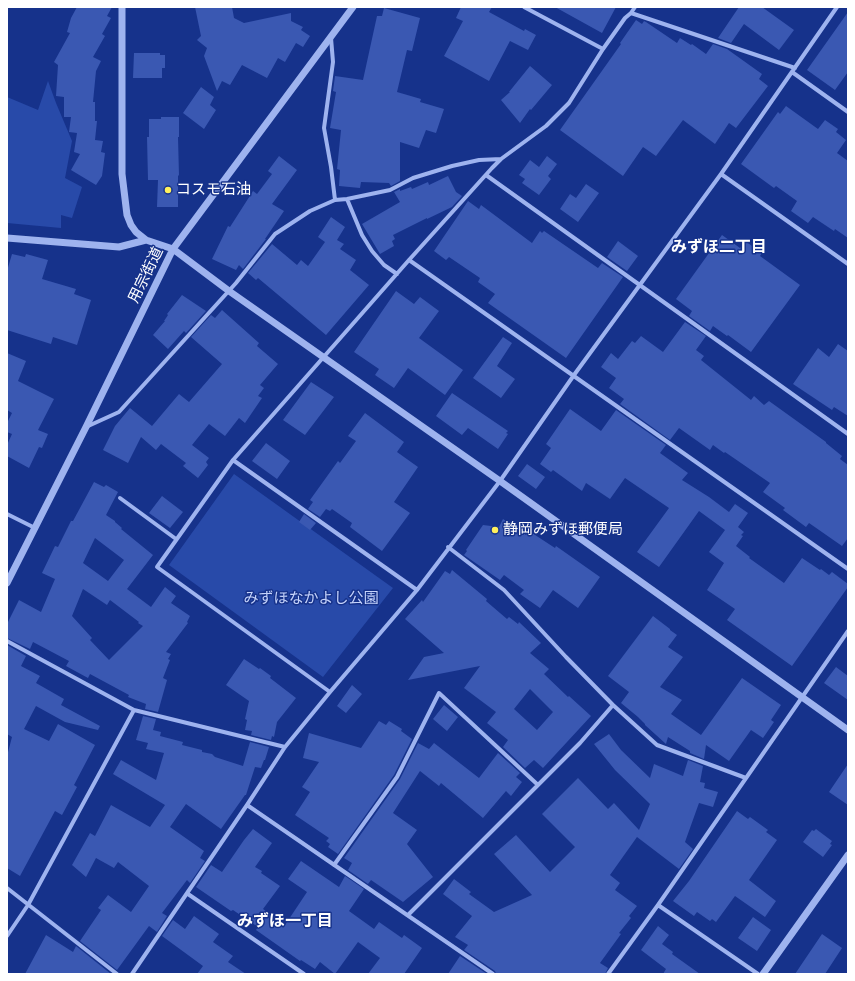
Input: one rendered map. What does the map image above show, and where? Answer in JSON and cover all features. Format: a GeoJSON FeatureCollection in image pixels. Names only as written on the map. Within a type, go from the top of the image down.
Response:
{"type":"FeatureCollection","features":[{"type":"Feature","properties":{"kind":"street"},"geometry":{"type":"LineString","coordinates":[[122,7],[122,174],[127,215],[136,232],[146,240],[173,249],[323,358],[500,481],[848,730]]}},
{"type":"Feature","properties":{"kind":"street","name":"用宗街道"},"geometry":{"type":"LineString","coordinates":[[7,583],[86,427],[173,249],[353,7]]}},
{"type":"Feature","properties":{"kind":"street"},"geometry":{"type":"LineString","coordinates":[[524,7],[603,49]]}},
{"type":"Feature","properties":{"kind":"street"},"geometry":{"type":"LineString","coordinates":[[330,692],[157,567],[233,460],[409,260],[501,159],[546,126],[569,103],[603,49],[625,18],[635,7]]}},
{"type":"Feature","properties":{"kind":"street"},"geometry":{"type":"LineString","coordinates":[[132,974],[188,894],[285,747],[416,590],[500,481],[574,375],[721,174],[837,7]]}},
{"type":"Feature","properties":{"kind":"street"},"geometry":{"type":"LineString","coordinates":[[631,13],[793,70],[848,112]]}},
{"type":"Feature","properties":{"kind":"street"},"geometry":{"type":"LineString","coordinates":[[331,37],[334,62],[324,128],[335,200]]}},
{"type":"Feature","properties":{"kind":"street"},"geometry":{"type":"LineString","coordinates":[[86,427],[119,412],[229,291],[275,234],[310,211],[335,200],[390,190],[414,178],[452,166],[479,160],[501,159]]}},
{"type":"Feature","properties":{"kind":"street"},"geometry":{"type":"LineString","coordinates":[[721,174],[848,264]]}},
{"type":"Feature","properties":{"kind":"street"},"geometry":{"type":"LineString","coordinates":[[486,175],[848,434]]}},
{"type":"Feature","properties":{"kind":"street"},"geometry":{"type":"LineString","coordinates":[[347,199],[362,235],[372,251],[384,265],[397,274]]}},
{"type":"Feature","properties":{"kind":"street"},"geometry":{"type":"LineString","coordinates":[[7,238],[119,247],[146,240]]}},
{"type":"Feature","properties":{"kind":"street"},"geometry":{"type":"LineString","coordinates":[[409,260],[848,568]]}},
{"type":"Feature","properties":{"kind":"street"},"geometry":{"type":"LineString","coordinates":[[233,460],[416,590]]}},
{"type":"Feature","properties":{"kind":"street"},"geometry":{"type":"LineString","coordinates":[[120,498],[176,539]]}},
{"type":"Feature","properties":{"kind":"street"},"geometry":{"type":"LineString","coordinates":[[7,514],[35,528]]}},
{"type":"Feature","properties":{"kind":"street"},"geometry":{"type":"LineString","coordinates":[[448,547],[504,590],[613,705],[657,745],[746,778]]}},
{"type":"Feature","properties":{"kind":"street"},"geometry":{"type":"LineString","coordinates":[[608,974],[848,631]]}},
{"type":"Feature","properties":{"kind":"street"},"geometry":{"type":"LineString","coordinates":[[7,641],[134,710],[285,747]]}},
{"type":"Feature","properties":{"kind":"street"},"geometry":{"type":"LineString","coordinates":[[334,865],[397,777],[439,693],[538,785]]}},
{"type":"Feature","properties":{"kind":"street"},"geometry":{"type":"LineString","coordinates":[[408,915],[580,743],[613,705]]}},
{"type":"Feature","properties":{"kind":"street"},"geometry":{"type":"LineString","coordinates":[[7,936],[28,905],[134,710]]}},
{"type":"Feature","properties":{"kind":"street"},"geometry":{"type":"LineString","coordinates":[[247,806],[493,974]]}},
{"type":"Feature","properties":{"kind":"street"},"geometry":{"type":"LineString","coordinates":[[763,974],[848,855]]}},
{"type":"Feature","properties":{"kind":"street"},"geometry":{"type":"LineString","coordinates":[[7,888],[117,974]]}},
{"type":"Feature","properties":{"kind":"street"},"geometry":{"type":"LineString","coordinates":[[188,894],[304,974]]}},
{"type":"Feature","properties":{"kind":"street"},"geometry":{"type":"LineString","coordinates":[[658,904],[758,974]]}},
{"type":"Feature","properties":{"kind":"green space"},"geometry":{"type":"Polygon","coordinates":[[[48,81],[72,141],[65,178],[82,187],[72,218],[61,215],[61,228],[7,223],[7,97],[38,110],[48,81]]]}},
{"type":"Feature","properties":{"kind":"green space","name":"みずほなかよし公園"},"geometry":{"type":"Polygon","coordinates":[[[234,474],[393,588],[323,677],[169,565],[234,474]]]}},
{"type":"Feature","properties":{"kind":"building"},"geometry":{"type":"Polygon","coordinates":[[[77,7],[112,7],[107,16],[111,18],[102,34],[105,36],[93,57],[101,61],[96,71],[93,102],[95,102],[95,121],[97,121],[95,140],[103,141],[101,152],[105,153],[102,176],[96,185],[71,170],[80,154],[74,152],[77,133],[69,132],[71,117],[64,117],[64,97],[56,96],[58,65],[54,62],[70,33],[67,32],[71,18],[77,7]]]}},
{"type":"Feature","properties":{"kind":"building"},"geometry":{"type":"Polygon","coordinates":[[[195,7],[232,7],[234,18],[244,23],[291,13],[291,21],[303,27],[301,30],[310,36],[303,47],[296,43],[285,62],[278,58],[267,78],[242,65],[230,85],[222,81],[217,91],[204,56],[207,48],[197,40],[201,36],[195,7]]]}},
{"type":"Feature","properties":{"kind":"building"},"geometry":{"type":"Polygon","coordinates":[[[461,7],[492,7],[489,12],[524,31],[525,29],[536,35],[528,50],[510,41],[489,81],[444,56],[463,21],[456,18],[461,7]]]}},
{"type":"Feature","properties":{"kind":"building"},"geometry":{"type":"Polygon","coordinates":[[[555,7],[616,7],[602,33],[555,7]]]}},
{"type":"Feature","properties":{"kind":"building"},"geometry":{"type":"Polygon","coordinates":[[[739,7],[762,7],[794,30],[779,50],[744,24],[731,43],[718,38],[739,7]]]}},
{"type":"Feature","properties":{"kind":"building"},"geometry":{"type":"Polygon","coordinates":[[[384,8],[420,18],[412,51],[407,50],[397,92],[421,99],[420,102],[444,109],[436,133],[426,130],[419,148],[400,142],[400,181],[391,186],[389,183],[361,182],[360,188],[339,186],[340,170],[337,169],[341,130],[330,128],[336,92],[333,91],[335,76],[363,80],[377,16],[382,16],[384,8]]]}},
{"type":"Feature","properties":{"kind":"building"},"geometry":{"type":"Polygon","coordinates":[[[848,12],[848,72],[835,90],[807,70],[848,12]]]}},
{"type":"Feature","properties":{"kind":"building"},"geometry":{"type":"Polygon","coordinates":[[[636,20],[642,24],[644,21],[646,22],[677,43],[680,38],[706,54],[713,44],[727,49],[762,74],[759,79],[768,86],[736,128],[729,123],[715,144],[683,120],[656,156],[643,147],[623,176],[560,130],[621,44],[620,43],[636,20]]]}},
{"type":"Feature","properties":{"kind":"building"},"geometry":{"type":"Polygon","coordinates":[[[134,53],[160,53],[160,55],[165,55],[165,68],[162,68],[162,78],[133,78],[134,53]]]}},
{"type":"Feature","properties":{"kind":"building"},"geometry":{"type":"Polygon","coordinates":[[[530,66],[552,85],[531,110],[530,109],[520,123],[501,100],[510,92],[530,66]]]}},
{"type":"Feature","properties":{"kind":"building"},"geometry":{"type":"Polygon","coordinates":[[[201,87],[214,97],[210,105],[216,110],[204,129],[183,113],[201,87]]]}},
{"type":"Feature","properties":{"kind":"building"},"geometry":{"type":"Polygon","coordinates":[[[786,106],[818,129],[825,120],[838,129],[836,132],[846,140],[837,153],[848,161],[848,238],[835,229],[834,231],[813,217],[808,223],[791,211],[797,201],[776,186],[774,188],[741,164],[778,112],[780,114],[786,106]]]}},
{"type":"Feature","properties":{"kind":"building"},"geometry":{"type":"Polygon","coordinates":[[[161,117],[179,117],[178,207],[157,207],[158,180],[148,180],[147,137],[149,137],[149,119],[161,119],[161,117]]]}},
{"type":"Feature","properties":{"kind":"building"},"geometry":{"type":"Polygon","coordinates":[[[279,156],[297,170],[272,204],[284,211],[266,239],[243,269],[239,265],[236,270],[212,259],[228,226],[230,227],[253,191],[257,194],[272,174],[268,171],[279,156]]]}},
{"type":"Feature","properties":{"kind":"building"},"geometry":{"type":"Polygon","coordinates":[[[547,156],[557,164],[548,176],[551,179],[539,195],[522,183],[525,179],[519,175],[530,160],[539,167],[547,156]]]}},
{"type":"Feature","properties":{"kind":"building"},"geometry":{"type":"Polygon","coordinates":[[[448,176],[456,192],[462,196],[452,207],[393,235],[395,239],[392,241],[394,246],[380,254],[362,224],[400,202],[394,192],[411,187],[412,189],[428,182],[429,185],[448,176]]]}},
{"type":"Feature","properties":{"kind":"building"},"geometry":{"type":"Polygon","coordinates":[[[586,184],[599,193],[578,222],[560,209],[570,194],[576,198],[586,184]]]}},
{"type":"Feature","properties":{"kind":"building"},"geometry":{"type":"Polygon","coordinates":[[[468,201],[479,209],[481,205],[532,243],[540,231],[542,233],[544,231],[598,268],[602,263],[623,277],[566,358],[488,303],[495,294],[478,282],[480,278],[449,257],[446,260],[434,251],[468,201]]]}},
{"type":"Feature","properties":{"kind":"building"},"geometry":{"type":"Polygon","coordinates":[[[331,217],[345,227],[337,240],[344,244],[340,249],[356,260],[350,270],[369,285],[326,335],[258,278],[256,280],[248,273],[272,244],[297,265],[301,260],[308,266],[325,242],[318,237],[331,217]]]}},
{"type":"Feature","properties":{"kind":"building"},"geometry":{"type":"Polygon","coordinates":[[[722,235],[740,248],[745,241],[762,253],[760,256],[800,285],[751,352],[713,326],[710,331],[689,316],[692,311],[676,299],[722,235]]]}},
{"type":"Feature","properties":{"kind":"building"},"geometry":{"type":"Polygon","coordinates":[[[618,241],[638,256],[627,271],[607,257],[618,241]]]}},
{"type":"Feature","properties":{"kind":"building"},"geometry":{"type":"Polygon","coordinates":[[[12,254],[25,257],[26,254],[48,260],[42,279],[76,289],[74,294],[91,300],[77,345],[53,337],[51,344],[7,330],[7,271],[12,254]]]}},
{"type":"Feature","properties":{"kind":"building"},"geometry":{"type":"Polygon","coordinates":[[[396,291],[414,304],[420,297],[439,311],[419,338],[463,370],[445,395],[408,368],[394,388],[375,375],[379,369],[354,352],[396,291]]]}},
{"type":"Feature","properties":{"kind":"building"},"geometry":{"type":"Polygon","coordinates":[[[182,295],[206,311],[186,333],[184,331],[168,349],[153,335],[165,321],[168,315],[167,314],[182,295]]]}},
{"type":"Feature","properties":{"kind":"building"},"geometry":{"type":"Polygon","coordinates":[[[222,310],[259,343],[257,346],[278,364],[260,385],[264,388],[258,396],[262,398],[245,423],[239,418],[225,436],[209,424],[192,445],[209,458],[206,462],[208,465],[198,478],[183,466],[186,463],[161,444],[156,450],[141,437],[128,463],[103,450],[115,426],[130,408],[152,426],[179,394],[189,402],[222,364],[191,337],[211,315],[215,318],[222,310]]]}},
{"type":"Feature","properties":{"kind":"building"},"geometry":{"type":"Polygon","coordinates":[[[685,322],[706,336],[696,350],[704,356],[701,360],[751,400],[754,396],[764,405],[769,401],[826,442],[842,456],[840,459],[848,465],[848,538],[842,546],[809,523],[806,527],[783,510],[785,508],[763,492],[770,483],[725,452],[724,453],[713,445],[710,450],[679,428],[670,440],[620,404],[624,399],[609,388],[616,378],[601,367],[611,353],[618,359],[632,341],[635,343],[641,336],[663,352],[685,322]]]}},
{"type":"Feature","properties":{"kind":"building"},"geometry":{"type":"Polygon","coordinates":[[[503,337],[512,343],[497,366],[515,379],[501,398],[473,378],[503,337]]]}},
{"type":"Feature","properties":{"kind":"building"},"geometry":{"type":"Polygon","coordinates":[[[838,344],[848,351],[848,416],[834,407],[832,410],[793,384],[818,348],[829,357],[838,344]]]}},
{"type":"Feature","properties":{"kind":"building"},"geometry":{"type":"Polygon","coordinates":[[[7,353],[26,361],[18,381],[54,399],[38,430],[48,434],[42,448],[39,447],[29,468],[7,456],[7,445],[12,434],[7,432],[7,423],[12,413],[7,410],[7,353]]]}},
{"type":"Feature","properties":{"kind":"building"},"geometry":{"type":"Polygon","coordinates":[[[311,382],[334,397],[305,435],[283,420],[311,382]]]}},
{"type":"Feature","properties":{"kind":"building"},"geometry":{"type":"Polygon","coordinates":[[[452,393],[508,431],[506,433],[508,434],[498,449],[468,428],[462,435],[436,416],[452,393]]]}},
{"type":"Feature","properties":{"kind":"building"},"geometry":{"type":"Polygon","coordinates":[[[570,409],[601,431],[616,410],[666,445],[660,453],[688,473],[682,480],[729,512],[735,504],[748,513],[738,527],[744,532],[736,546],[750,557],[749,558],[784,583],[802,558],[829,575],[832,572],[848,584],[848,587],[792,666],[727,620],[735,609],[707,590],[724,563],[709,552],[725,530],[699,511],[659,567],[637,552],[669,508],[625,478],[610,499],[586,483],[582,491],[553,470],[551,472],[540,464],[551,448],[546,444],[570,409]]]}},
{"type":"Feature","properties":{"kind":"building"},"geometry":{"type":"Polygon","coordinates":[[[365,413],[404,442],[397,452],[418,467],[394,502],[410,513],[382,551],[350,527],[352,523],[332,509],[330,511],[326,509],[320,517],[308,509],[313,502],[310,500],[338,461],[340,463],[356,441],[348,436],[365,413]]]}},
{"type":"Feature","properties":{"kind":"building"},"geometry":{"type":"Polygon","coordinates":[[[266,443],[290,461],[277,479],[252,461],[266,443]]]}},
{"type":"Feature","properties":{"kind":"building"},"geometry":{"type":"Polygon","coordinates":[[[527,464],[545,477],[536,489],[518,476],[527,464]]]}},
{"type":"Feature","properties":{"kind":"building"},"geometry":{"type":"Polygon","coordinates":[[[94,482],[104,487],[106,485],[118,492],[106,515],[115,521],[122,528],[121,529],[153,555],[127,589],[151,607],[165,587],[176,596],[171,603],[190,616],[187,622],[188,623],[166,652],[171,654],[168,659],[170,660],[163,678],[167,680],[158,712],[145,709],[146,704],[128,697],[129,695],[90,674],[88,678],[66,666],[69,661],[33,642],[30,649],[7,638],[7,624],[19,600],[41,612],[55,579],[42,573],[55,546],[58,547],[71,521],[73,521],[94,482]],[[95,538],[83,563],[108,581],[124,560],[95,538]],[[83,589],[72,616],[92,638],[90,640],[109,660],[143,626],[110,600],[107,605],[83,589]]]}},
{"type":"Feature","properties":{"kind":"building"},"geometry":{"type":"Polygon","coordinates":[[[162,496],[183,512],[170,528],[149,513],[162,496]]]}},
{"type":"Feature","properties":{"kind":"building"},"geometry":{"type":"Polygon","coordinates":[[[304,514],[316,523],[310,530],[299,522],[304,514]]]}},
{"type":"Feature","properties":{"kind":"building"},"geometry":{"type":"Polygon","coordinates":[[[503,519],[526,535],[529,531],[555,548],[556,546],[600,577],[578,608],[553,590],[540,608],[520,594],[524,590],[504,575],[500,580],[464,555],[483,525],[499,527],[503,519]]]}},
{"type":"Feature","properties":{"kind":"building"},"geometry":{"type":"Polygon","coordinates":[[[452,570],[487,599],[486,601],[507,619],[509,617],[518,624],[519,622],[541,643],[530,653],[549,669],[544,674],[591,716],[543,768],[534,760],[525,768],[503,747],[508,740],[487,723],[496,712],[464,688],[480,666],[408,680],[424,657],[444,653],[405,619],[422,600],[423,602],[445,571],[450,574],[452,570]],[[530,689],[514,709],[537,730],[553,712],[530,689]]]}},
{"type":"Feature","properties":{"kind":"building"},"geometry":{"type":"Polygon","coordinates":[[[653,616],[677,635],[668,647],[683,657],[660,687],[682,700],[671,714],[701,735],[742,678],[781,705],[771,720],[774,722],[763,738],[751,730],[729,761],[706,745],[704,759],[690,753],[690,751],[668,737],[666,744],[621,703],[629,692],[608,676],[653,616]]]}},
{"type":"Feature","properties":{"kind":"building"},"geometry":{"type":"Polygon","coordinates":[[[7,645],[26,656],[21,666],[40,676],[36,683],[64,699],[61,705],[100,726],[98,730],[65,722],[36,706],[24,729],[49,741],[58,724],[95,745],[74,785],[77,787],[62,815],[55,811],[20,876],[7,868],[7,756],[12,737],[7,734],[7,645]]]}},
{"type":"Feature","properties":{"kind":"building"},"geometry":{"type":"Polygon","coordinates":[[[244,659],[271,676],[270,678],[296,698],[277,722],[274,737],[272,736],[271,740],[251,735],[252,731],[245,730],[247,720],[245,719],[249,701],[226,685],[244,659]]]}},
{"type":"Feature","properties":{"kind":"building"},"geometry":{"type":"Polygon","coordinates":[[[836,667],[848,676],[848,700],[824,683],[836,667]]]}},
{"type":"Feature","properties":{"kind":"building"},"geometry":{"type":"Polygon","coordinates":[[[352,685],[362,694],[346,713],[337,706],[352,685]]]}},
{"type":"Feature","properties":{"kind":"building"},"geometry":{"type":"Polygon","coordinates":[[[444,705],[458,717],[447,731],[433,719],[444,705]]]}},
{"type":"Feature","properties":{"kind":"building"},"geometry":{"type":"Polygon","coordinates":[[[143,716],[156,719],[153,730],[161,732],[160,736],[183,742],[182,745],[202,750],[202,752],[212,754],[215,757],[243,766],[250,742],[269,747],[261,768],[255,767],[246,795],[221,829],[186,804],[170,827],[204,851],[200,858],[205,861],[190,883],[187,880],[162,913],[167,916],[157,932],[149,926],[117,970],[80,941],[101,910],[98,908],[108,895],[131,912],[149,886],[118,862],[114,868],[96,858],[86,877],[72,865],[90,833],[95,836],[111,805],[150,827],[165,805],[113,774],[121,760],[156,780],[164,753],[146,749],[148,743],[136,740],[143,716]]]}},
{"type":"Feature","properties":{"kind":"building"},"geometry":{"type":"Polygon","coordinates":[[[379,721],[386,725],[389,721],[402,729],[401,731],[412,739],[394,775],[338,854],[328,847],[330,844],[326,841],[329,838],[295,815],[310,792],[302,787],[319,762],[303,758],[309,733],[361,748],[379,721]]]}},
{"type":"Feature","properties":{"kind":"building"},"geometry":{"type":"Polygon","coordinates":[[[609,734],[621,750],[650,778],[654,764],[683,776],[688,760],[703,766],[700,782],[705,783],[704,788],[718,792],[713,807],[699,803],[685,842],[693,849],[679,869],[637,837],[610,875],[620,883],[615,890],[637,906],[629,916],[631,918],[619,933],[621,934],[600,963],[608,968],[605,974],[496,974],[495,971],[464,950],[468,945],[455,937],[472,916],[443,894],[454,879],[471,892],[469,894],[494,912],[532,895],[494,854],[516,835],[550,872],[575,847],[542,814],[578,778],[608,809],[614,803],[639,830],[650,804],[615,770],[594,744],[609,734]]]}},
{"type":"Feature","properties":{"kind":"building"},"geometry":{"type":"Polygon","coordinates":[[[418,743],[429,749],[434,743],[479,778],[498,753],[520,773],[516,777],[522,782],[511,796],[506,791],[483,818],[441,783],[439,786],[420,771],[393,813],[417,830],[407,844],[433,877],[403,902],[371,880],[368,884],[348,870],[352,863],[344,858],[400,779],[418,743]]]}},
{"type":"Feature","properties":{"kind":"building"},"geometry":{"type":"Polygon","coordinates":[[[848,764],[848,805],[829,792],[848,764]]]}},
{"type":"Feature","properties":{"kind":"building"},"geometry":{"type":"Polygon","coordinates":[[[737,811],[748,819],[750,817],[768,830],[766,832],[777,840],[749,880],[776,901],[765,917],[735,896],[716,922],[712,919],[710,921],[697,912],[694,916],[673,901],[689,881],[737,811]]]}},
{"type":"Feature","properties":{"kind":"building"},"geometry":{"type":"Polygon","coordinates":[[[253,829],[272,843],[255,867],[280,886],[263,909],[285,925],[307,892],[288,879],[301,861],[339,887],[345,876],[364,889],[349,911],[374,929],[379,922],[402,938],[404,935],[422,948],[404,974],[368,974],[380,958],[358,942],[335,974],[320,962],[315,969],[301,960],[300,961],[256,930],[258,927],[196,887],[211,865],[222,872],[253,829]]]}},
{"type":"Feature","properties":{"kind":"building"},"geometry":{"type":"Polygon","coordinates":[[[816,829],[832,841],[830,844],[832,845],[823,857],[803,842],[812,830],[814,831],[816,829]]]}},
{"type":"Feature","properties":{"kind":"building"},"geometry":{"type":"Polygon","coordinates":[[[194,916],[219,934],[213,942],[233,956],[228,962],[246,974],[197,974],[203,966],[162,936],[173,920],[185,929],[194,916]]]}},
{"type":"Feature","properties":{"kind":"building"},"geometry":{"type":"Polygon","coordinates":[[[753,917],[771,930],[757,951],[738,938],[753,917]]]}},
{"type":"Feature","properties":{"kind":"building"},"geometry":{"type":"Polygon","coordinates":[[[658,926],[669,935],[662,944],[673,952],[672,954],[700,974],[663,974],[666,969],[641,950],[658,926]]]}},
{"type":"Feature","properties":{"kind":"building"},"geometry":{"type":"Polygon","coordinates":[[[822,934],[842,948],[825,974],[795,974],[822,934]]]}},
{"type":"Feature","properties":{"kind":"building"},"geometry":{"type":"Polygon","coordinates":[[[46,935],[73,952],[76,946],[111,974],[25,974],[46,935]]]}},
{"type":"Feature","properties":{"kind":"building"},"geometry":{"type":"Polygon","coordinates":[[[460,956],[487,974],[448,974],[460,956]]]}},
{"type":"Feature","properties":{"kind":"place","name":"コスモ石油"},"geometry":{"type":"Point","coordinates":[168,190]}},
{"type":"Feature","properties":{"kind":"place","name":"静岡みずほ郵便局"},"geometry":{"type":"Point","coordinates":[495,530]}},
{"type":"Feature","properties":{"kind":"district","name":"みずほ二丁目"},"geometry":{"type":"Point","coordinates":[719,247]}},
{"type":"Feature","properties":{"kind":"district","name":"みずほ一丁目"},"geometry":{"type":"Point","coordinates":[285,921]}}]}
